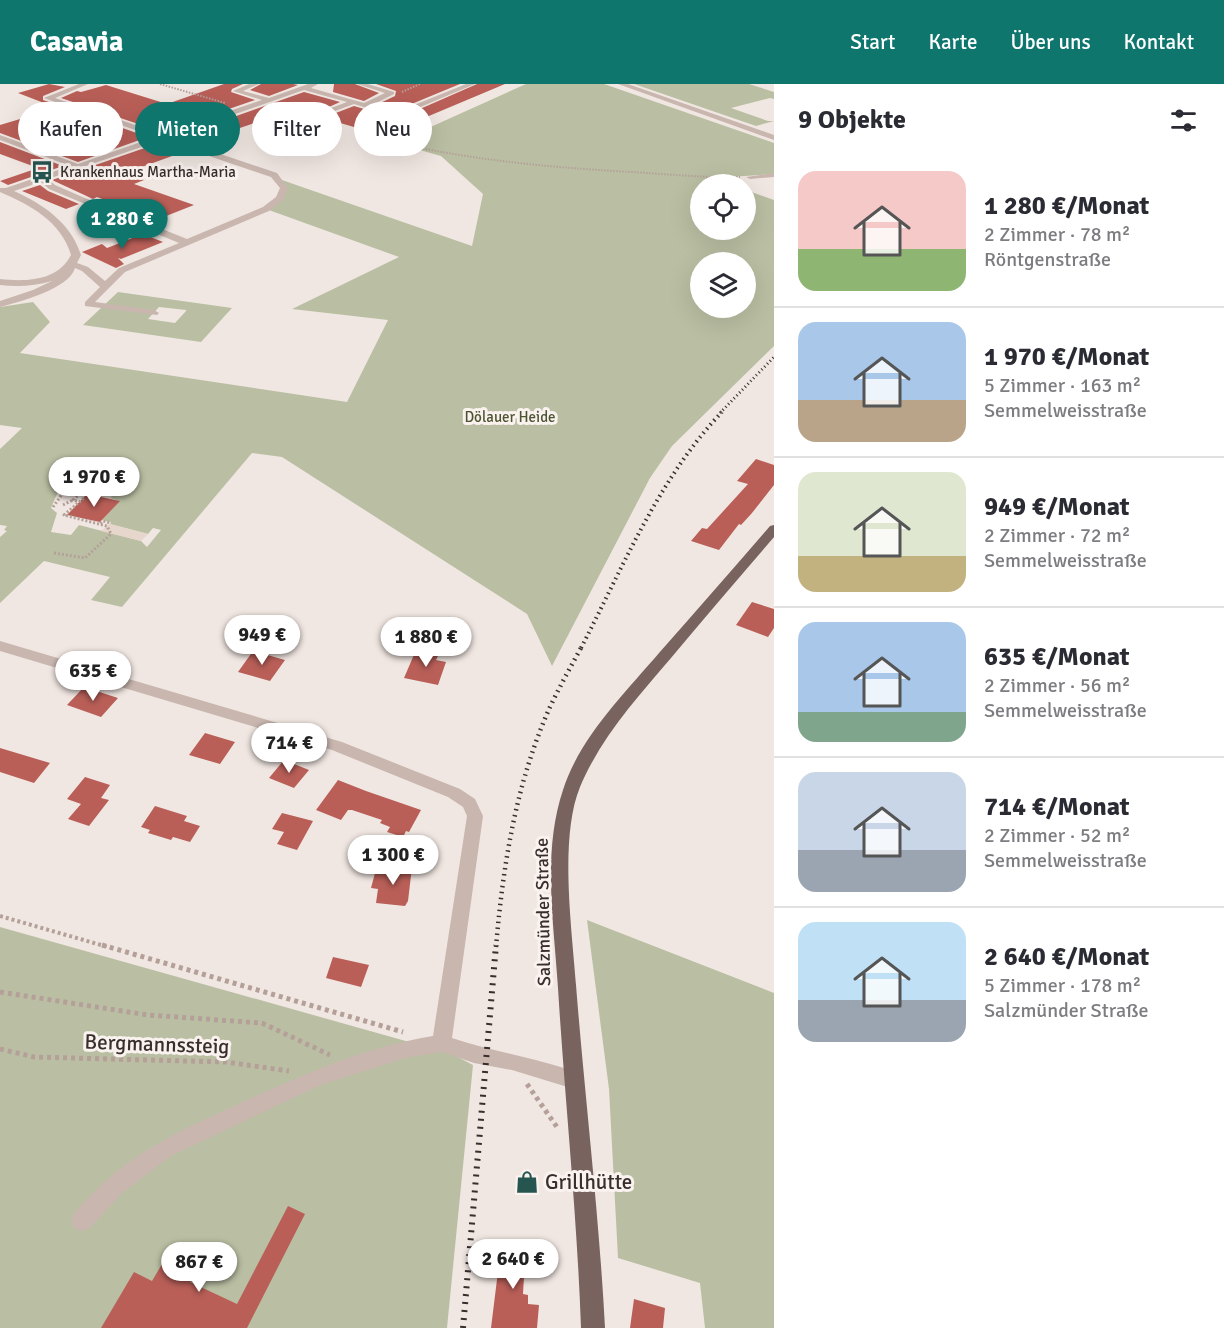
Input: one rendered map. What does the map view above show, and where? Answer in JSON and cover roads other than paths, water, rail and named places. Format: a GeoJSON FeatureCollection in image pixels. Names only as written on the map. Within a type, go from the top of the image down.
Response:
{"type":"FeatureCollection","features":[{"type":"Feature","properties":{"kind":"main road","name":"Salzmünder Straße"},"geometry":{"type":"LineString","coordinates":[[593,1328],[589,1232],[574,1080],[561,901],[561,837],[571,789],[590,750],[617,711],[774,529]]}},
{"type":"Feature","properties":{"kind":"street"},"geometry":{"type":"LineString","coordinates":[[85,84],[48,98],[135,127]]}},
{"type":"Feature","properties":{"kind":"street"},"geometry":{"type":"LineString","coordinates":[[256,84],[236,91],[270,100]]}},
{"type":"Feature","properties":{"kind":"street"},"geometry":{"type":"LineString","coordinates":[[240,111],[315,84]]}},
{"type":"Feature","properties":{"kind":"street"},"geometry":{"type":"LineString","coordinates":[[360,84],[392,93],[371,102]]}},
{"type":"Feature","properties":{"kind":"street"},"geometry":{"type":"LineString","coordinates":[[429,102],[472,84]]}},
{"type":"Feature","properties":{"kind":"street"},"geometry":{"type":"LineString","coordinates":[[621,84],[774,138]]}},
{"type":"Feature","properties":{"kind":"street"},"geometry":{"type":"LineString","coordinates":[[303,88],[353,102]]}},
{"type":"Feature","properties":{"kind":"street"},"geometry":{"type":"LineString","coordinates":[[302,98],[318,92]]}},
{"type":"Feature","properties":{"kind":"street"},"geometry":{"type":"LineString","coordinates":[[342,106],[353,102]]}},
{"type":"Feature","properties":{"kind":"street"},"geometry":{"type":"LineString","coordinates":[[0,137],[79,166]]}},
{"type":"Feature","properties":{"kind":"street"},"geometry":{"type":"LineString","coordinates":[[3,190],[43,179],[135,147]]}},
{"type":"Feature","properties":{"kind":"street"},"geometry":{"type":"LineString","coordinates":[[72,264],[102,273],[122,270],[266,209],[280,198],[283,193],[283,184],[274,175],[219,156]]}},
{"type":"Feature","properties":{"kind":"street"},"geometry":{"type":"LineString","coordinates":[[756,176],[774,175]]}},
{"type":"Feature","properties":{"kind":"street"},"geometry":{"type":"LineString","coordinates":[[43,179],[81,203],[184,244]]}},
{"type":"Feature","properties":{"kind":"street"},"geometry":{"type":"LineString","coordinates":[[0,303],[33,294],[54,284],[69,274],[76,255],[75,247],[64,231],[38,208],[3,190]]}},
{"type":"Feature","properties":{"kind":"street"},"geometry":{"type":"LineString","coordinates":[[0,282],[21,284],[39,281],[50,278],[72,264]]}},
{"type":"Feature","properties":{"kind":"street"},"geometry":{"type":"LineString","coordinates":[[85,269],[106,287]]}},
{"type":"Feature","properties":{"kind":"street"},"geometry":{"type":"LineString","coordinates":[[122,270],[88,304],[153,313]]}},
{"type":"Feature","properties":{"kind":"street"},"geometry":{"type":"LineString","coordinates":[[0,646],[337,746],[454,793],[469,803],[475,816],[442,1042]]}},
{"type":"Feature","properties":{"kind":"street"},"geometry":{"type":"LineString","coordinates":[[82,1220],[114,1186],[165,1149],[313,1079],[405,1049],[442,1042],[474,1054],[512,1061],[574,1080]]}},
{"type":"Feature","properties":{"kind":"railway"},"geometry":{"type":"LineString","coordinates":[[720,413],[774,357]]}},
{"type":"Feature","properties":{"kind":"railway"},"geometry":{"type":"LineString","coordinates":[[582,646],[627,555],[661,494],[679,465],[722,412]]}},
{"type":"Feature","properties":{"kind":"railway"},"geometry":{"type":"LineString","coordinates":[[496,947],[507,855],[528,765],[550,707],[582,646]]}},
{"type":"Feature","properties":{"kind":"railway"},"geometry":{"type":"LineString","coordinates":[[463,1328],[496,945]]}},
{"type":"Feature","properties":{"kind":"place","name":"Krankenhaus Martha-Maria"},"geometry":{"type":"Point","coordinates":[42,172]}},
{"type":"Feature","properties":{"kind":"place","name":"Grillhütte"},"geometry":{"type":"Point","coordinates":[527,1182]}},
{"type":"Feature","properties":{"kind":"park label","name":"Dölauer Heide"},"geometry":{"type":"Point","coordinates":[510,417]}}]}
